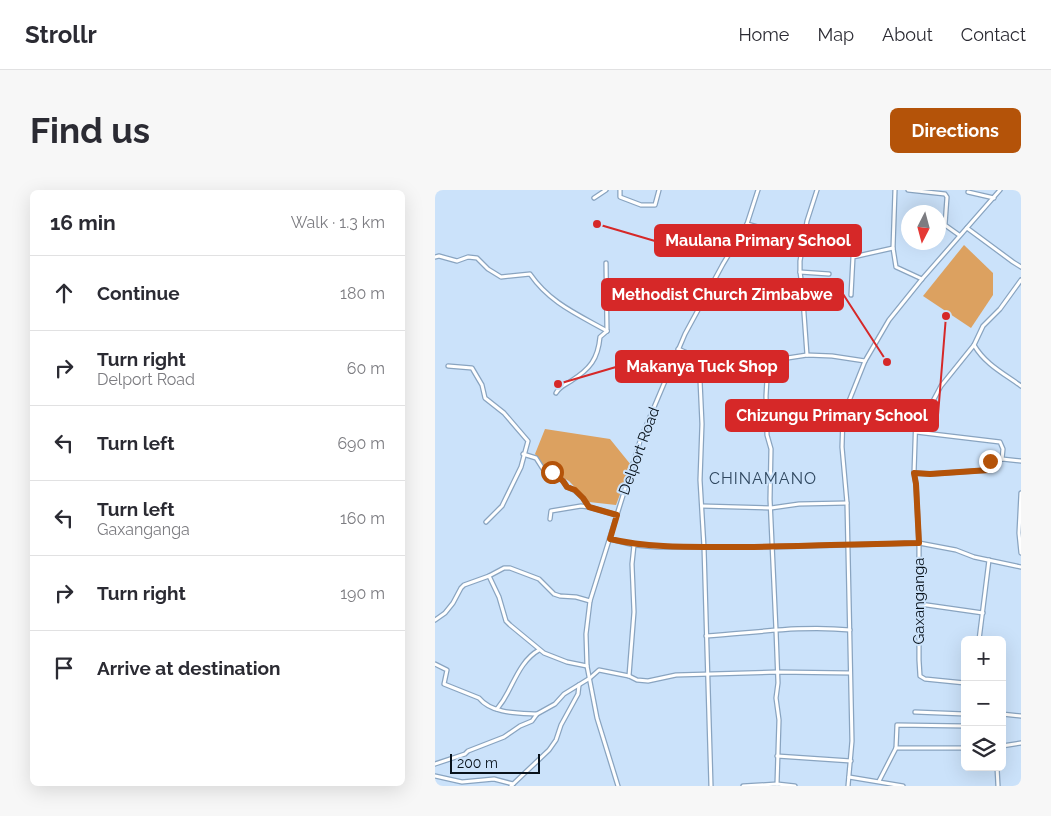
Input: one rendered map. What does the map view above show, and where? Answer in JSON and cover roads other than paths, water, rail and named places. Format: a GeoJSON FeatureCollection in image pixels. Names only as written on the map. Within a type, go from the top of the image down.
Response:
{"type":"FeatureCollection","features":[{"type":"Feature","properties":{"kind":"street"},"geometry":{"type":"LineString","coordinates":[[595,198],[606,190]]}},
{"type":"Feature","properties":{"kind":"street"},"geometry":{"type":"LineString","coordinates":[[620,190],[620,197],[641,205],[650,206],[655,205],[659,190]]}},
{"type":"Feature","properties":{"kind":"street","name":"Delport Road"},"geometry":{"type":"LineString","coordinates":[[618,786],[597,718],[587,666],[586,634],[590,601],[641,438],[704,296],[747,224],[758,190]]}},
{"type":"Feature","properties":{"kind":"street"},"geometry":{"type":"LineString","coordinates":[[807,355],[803,286],[800,272],[803,239],[817,190]]}},
{"type":"Feature","properties":{"kind":"street"},"geometry":{"type":"LineString","coordinates":[[895,190],[893,248],[896,266],[922,279]]}},
{"type":"Feature","properties":{"kind":"street"},"geometry":{"type":"LineString","coordinates":[[908,190],[945,194],[947,197],[945,225],[959,235]]}},
{"type":"Feature","properties":{"kind":"street"},"geometry":{"type":"LineString","coordinates":[[848,786],[851,761],[850,630],[847,503],[842,447],[843,416],[865,361],[889,320],[959,235],[1000,190]]}},
{"type":"Feature","properties":{"kind":"street"},"geometry":{"type":"LineString","coordinates":[[968,192],[994,198]]}},
{"type":"Feature","properties":{"kind":"street"},"geometry":{"type":"LineString","coordinates":[[747,224],[803,239]]}},
{"type":"Feature","properties":{"kind":"street"},"geometry":{"type":"LineString","coordinates":[[967,228],[1021,267]]}},
{"type":"Feature","properties":{"kind":"street"},"geometry":{"type":"LineString","coordinates":[[851,295],[853,258],[893,248]]}},
{"type":"Feature","properties":{"kind":"street"},"geometry":{"type":"LineString","coordinates":[[435,257],[439,256],[457,261],[469,257],[477,258],[488,269],[501,277],[530,274],[540,289],[559,305],[607,331]]}},
{"type":"Feature","properties":{"kind":"street"},"geometry":{"type":"LineString","coordinates":[[606,263],[607,331]]}},
{"type":"Feature","properties":{"kind":"street"},"geometry":{"type":"LineString","coordinates":[[800,272],[829,274]]}},
{"type":"Feature","properties":{"kind":"street"},"geometry":{"type":"LineString","coordinates":[[1021,280],[1000,309],[983,326],[974,345],[981,356],[1021,386]]}},
{"type":"Feature","properties":{"kind":"street"},"geometry":{"type":"LineString","coordinates":[[556,393],[564,384],[570,382],[593,363],[600,337],[607,331]]}},
{"type":"Feature","properties":{"kind":"street","name":"Gaxanganga"},"geometry":{"type":"LineString","coordinates":[[961,682],[925,680],[920,676],[919,543],[914,473],[915,420],[917,412],[933,401],[941,386],[974,345]]}},
{"type":"Feature","properties":{"kind":"street"},"geometry":{"type":"LineString","coordinates":[[679,349],[699,358],[741,362],[768,361],[807,355],[832,356],[865,361]]}},
{"type":"Feature","properties":{"kind":"street"},"geometry":{"type":"LineString","coordinates":[[699,358],[701,424],[699,473],[704,547],[711,786]]}},
{"type":"Feature","properties":{"kind":"street"},"geometry":{"type":"LineString","coordinates":[[768,361],[766,396],[767,435],[771,449],[772,547],[777,630],[776,695],[779,720],[777,784]]}},
{"type":"Feature","properties":{"kind":"street"},"geometry":{"type":"LineString","coordinates":[[448,366],[472,368],[482,386],[485,398],[504,413],[527,441],[521,467],[502,506],[486,522]]}},
{"type":"Feature","properties":{"kind":"street"},"geometry":{"type":"LineString","coordinates":[[916,432],[1000,442],[1003,449],[1002,460]]}},
{"type":"Feature","properties":{"kind":"street"},"geometry":{"type":"LineString","coordinates":[[523,454],[536,458],[543,469],[552,472],[567,487],[575,490],[589,507]]}},
{"type":"Feature","properties":{"kind":"street"},"geometry":{"type":"LineString","coordinates":[[914,473],[930,474],[989,470],[990,461],[1021,461]]}},
{"type":"Feature","properties":{"kind":"street"},"geometry":{"type":"LineString","coordinates":[[1021,493],[1019,534],[1021,553]]}},
{"type":"Feature","properties":{"kind":"street"},"geometry":{"type":"LineString","coordinates":[[701,506],[771,508],[799,504],[847,503]]}},
{"type":"Feature","properties":{"kind":"street"},"geometry":{"type":"LineString","coordinates":[[550,519],[551,511],[567,508],[589,507],[617,515]]}},
{"type":"Feature","properties":{"kind":"street"},"geometry":{"type":"LineString","coordinates":[[610,539],[634,545],[704,547],[919,543],[956,550],[974,557],[1021,567]]}},
{"type":"Feature","properties":{"kind":"street"},"geometry":{"type":"LineString","coordinates":[[629,676],[634,612],[634,545]]}},
{"type":"Feature","properties":{"kind":"street"},"geometry":{"type":"LineString","coordinates":[[980,636],[989,560]]}},
{"type":"Feature","properties":{"kind":"street"},"geometry":{"type":"LineString","coordinates":[[435,620],[445,613],[464,585],[504,568],[510,568],[539,580],[554,594],[590,601]]}},
{"type":"Feature","properties":{"kind":"street"},"geometry":{"type":"LineString","coordinates":[[489,576],[499,596],[506,621],[539,650],[567,662],[587,666]]}},
{"type":"Feature","properties":{"kind":"street"},"geometry":{"type":"LineString","coordinates":[[919,604],[983,613]]}},
{"type":"Feature","properties":{"kind":"street"},"geometry":{"type":"LineString","coordinates":[[707,636],[777,630],[835,628],[850,630]]}},
{"type":"Feature","properties":{"kind":"street"},"geometry":{"type":"LineString","coordinates":[[497,709],[509,692],[513,679],[526,661],[539,650]]}},
{"type":"Feature","properties":{"kind":"street"},"geometry":{"type":"LineString","coordinates":[[435,664],[447,670],[444,684],[479,698],[497,709],[537,714]]}},
{"type":"Feature","properties":{"kind":"street"},"geometry":{"type":"LineString","coordinates":[[435,764],[465,754],[504,737],[520,726],[532,721],[537,714],[555,704],[565,694],[599,670],[629,676],[637,680],[649,681],[676,675],[777,672],[850,673]]}},
{"type":"Feature","properties":{"kind":"street"},"geometry":{"type":"LineString","coordinates":[[435,776],[462,782],[495,779],[512,785],[549,750],[556,740],[561,725],[578,694],[579,685]]}},
{"type":"Feature","properties":{"kind":"street"},"geometry":{"type":"LineString","coordinates":[[915,712],[961,714]]}},
{"type":"Feature","properties":{"kind":"street"},"geometry":{"type":"LineString","coordinates":[[1006,714],[1021,716]]}},
{"type":"Feature","properties":{"kind":"street"},"geometry":{"type":"LineString","coordinates":[[879,781],[896,748],[897,725],[961,726]]}},
{"type":"Feature","properties":{"kind":"street"},"geometry":{"type":"LineString","coordinates":[[1006,745],[1021,743]]}},
{"type":"Feature","properties":{"kind":"street"},"geometry":{"type":"LineString","coordinates":[[896,748],[961,748]]}},
{"type":"Feature","properties":{"kind":"street"},"geometry":{"type":"LineString","coordinates":[[777,756],[851,761]]}},
{"type":"Feature","properties":{"kind":"street"},"geometry":{"type":"LineString","coordinates":[[997,771],[998,786]]}},
{"type":"Feature","properties":{"kind":"street"},"geometry":{"type":"LineString","coordinates":[[849,776],[903,786]]}},
{"type":"Feature","properties":{"kind":"street"},"geometry":{"type":"LineString","coordinates":[[743,786],[777,784],[795,786]]}},
{"type":"Feature","properties":{"kind":"place","name":"Maulana Primary School"},"geometry":{"type":"Point","coordinates":[597,224]}},
{"type":"Feature","properties":{"kind":"place","name":"Chizungu Primary School"},"geometry":{"type":"Point","coordinates":[946,316]}},
{"type":"Feature","properties":{"kind":"place","name":"Methodist Church Zimbabwe"},"geometry":{"type":"Point","coordinates":[887,362]}},
{"type":"Feature","properties":{"kind":"place","name":"Makanya Tuck Shop"},"geometry":{"type":"Point","coordinates":[558,384]}},
{"type":"Feature","properties":{"kind":"district","name":"CHINAMANO"},"geometry":{"type":"Point","coordinates":[763,478]}}]}
